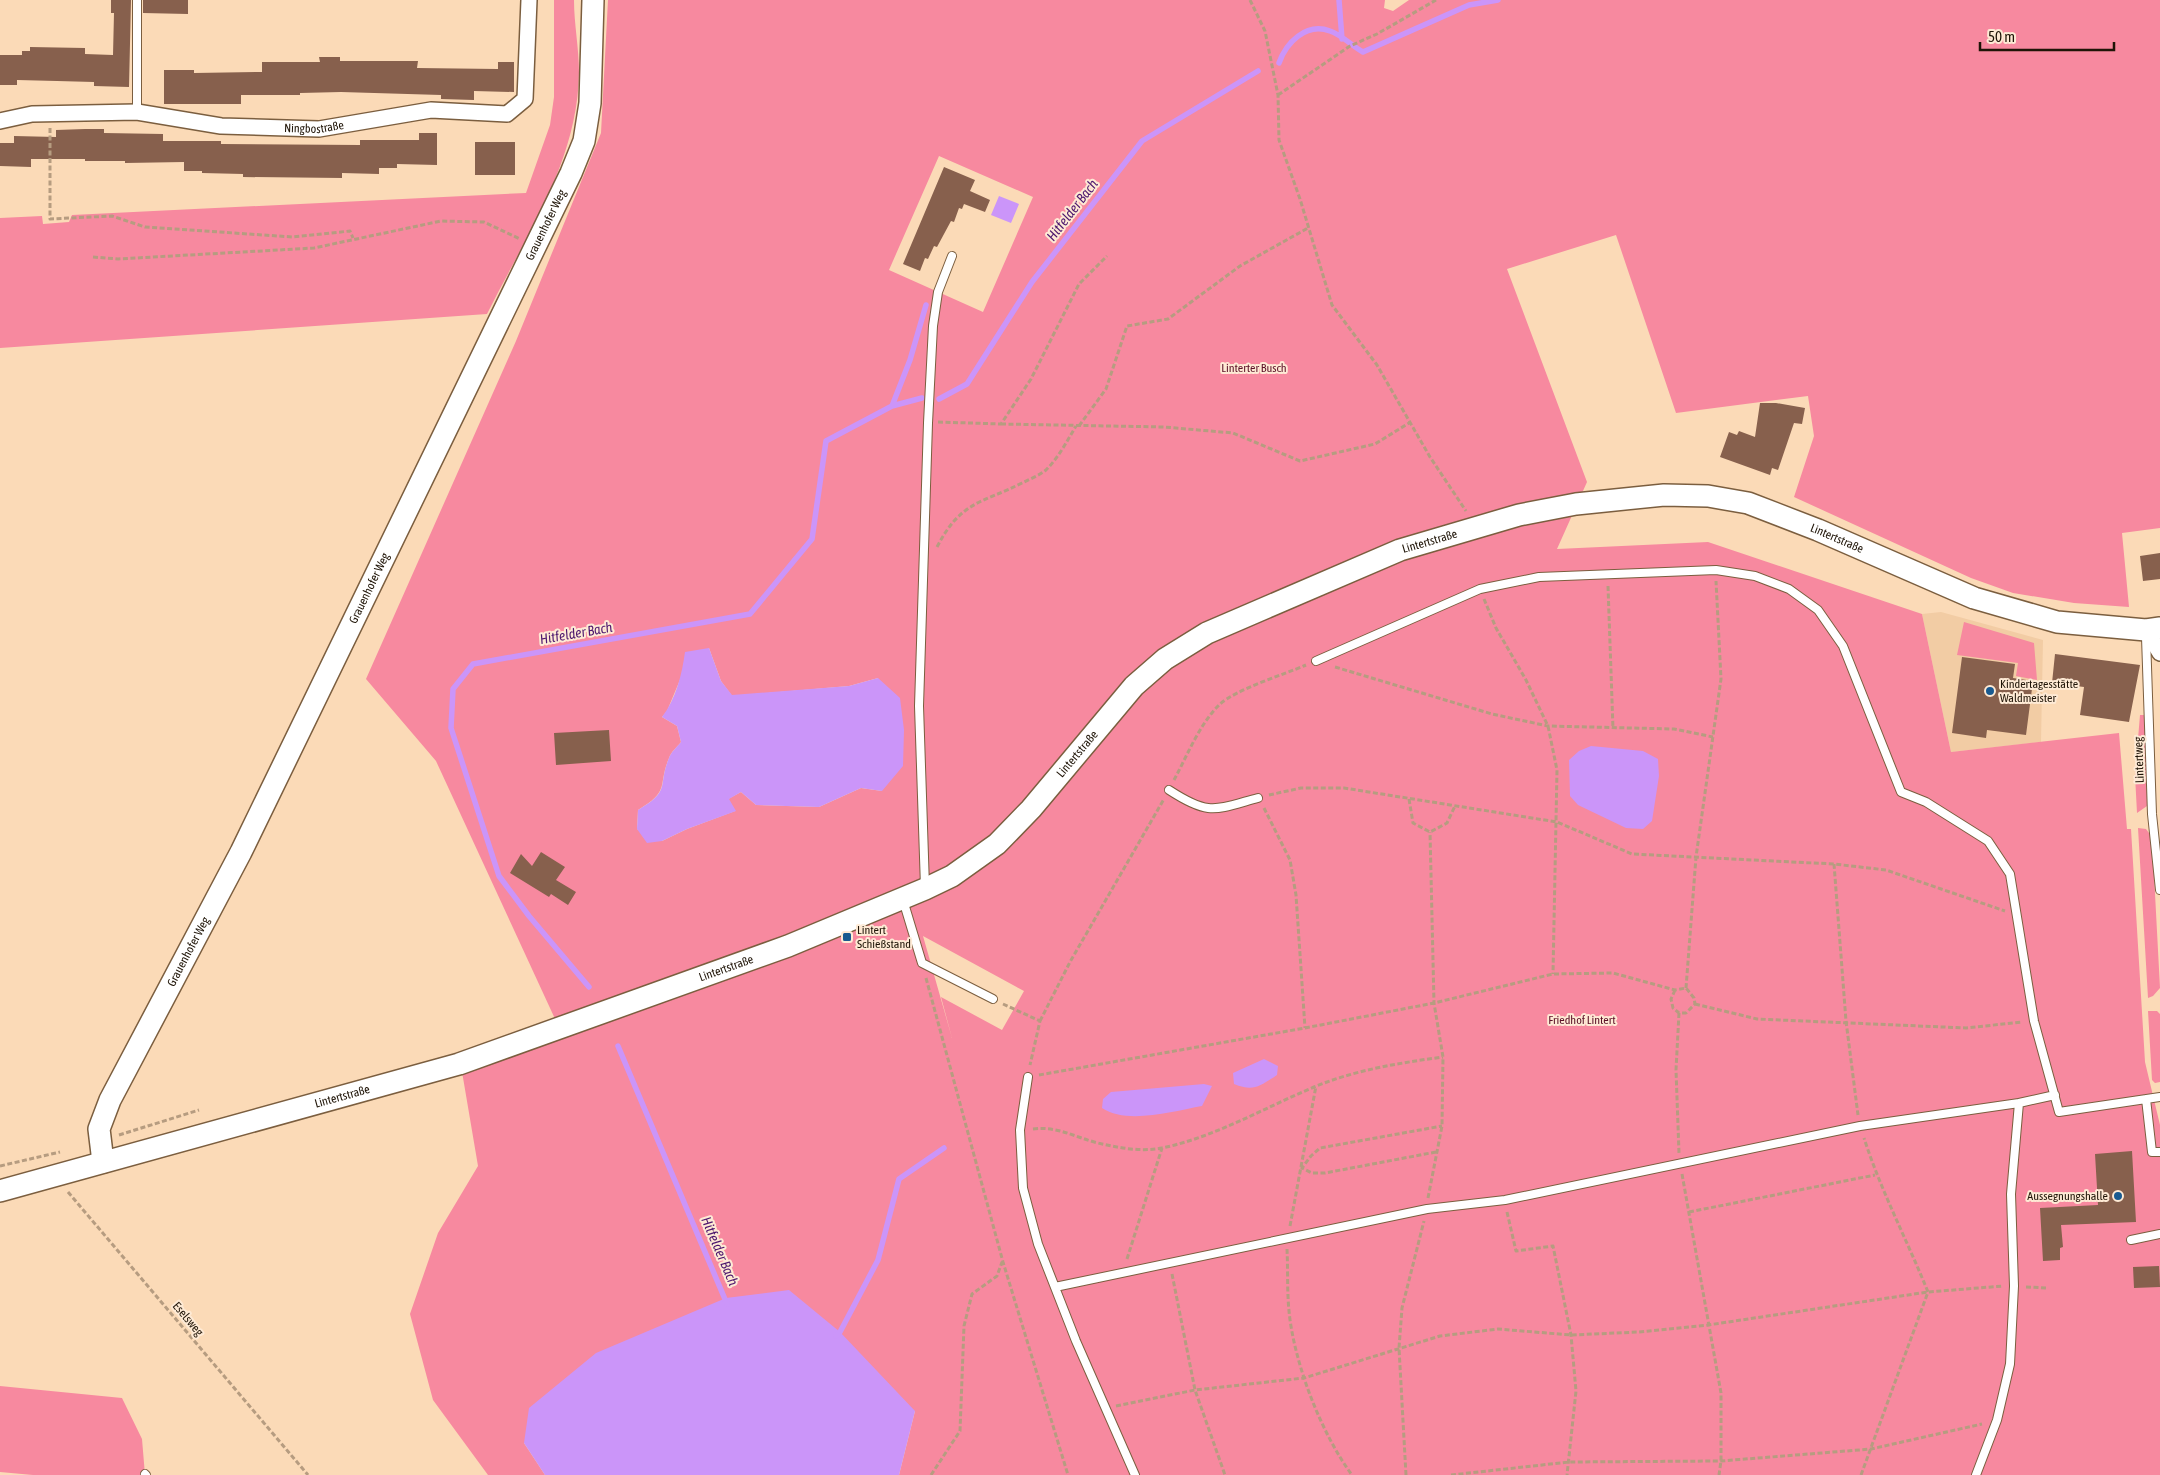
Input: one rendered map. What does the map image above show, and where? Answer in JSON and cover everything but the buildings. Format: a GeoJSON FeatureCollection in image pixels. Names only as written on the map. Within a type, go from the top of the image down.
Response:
{"type":"FeatureCollection","features":[{"type":"Feature","properties":{"kind":"main road","name":"Grauenhofer Weg"},"geometry":{"type":"LineString","coordinates":[[102,1152],[99,1129],[110,1100],[241,852],[537,246],[584,141],[590,103],[593,0]]}},
{"type":"Feature","properties":{"kind":"main road","name":"Lintertstraße"},"geometry":{"type":"LineString","coordinates":[[0,1191],[54,1175],[102,1152],[459,1064],[788,946],[925,889],[952,876],[997,844],[1031,809],[1134,686],[1165,659],[1207,632],[1261,608],[1400,550],[1471,528],[1576,504],[1664,495],[1708,496],[1748,503],[1818,530],[1974,598],[2057,622],[2153,629]]}},
{"type":"Feature","properties":{"kind":"street","name":"Ningbostraße"},"geometry":{"type":"LineString","coordinates":[[0,121],[32,114],[137,112],[220,126],[319,129],[432,110],[507,114],[526,99],[529,0]]}},
{"type":"Feature","properties":{"kind":"street"},"geometry":{"type":"LineString","coordinates":[[2153,629],[2160,653]]}},
{"type":"Feature","properties":{"kind":"lane"},"geometry":{"type":"LineString","coordinates":[[137,0],[137,112]]}},
{"type":"Feature","properties":{"kind":"lane"},"geometry":{"type":"LineString","coordinates":[[925,889],[919,706],[932,326],[938,292],[952,256]]}},
{"type":"Feature","properties":{"kind":"lane"},"geometry":{"type":"LineString","coordinates":[[1316,661],[1480,589],[1539,577],[1716,570],[1764,579],[1789,589],[1818,610],[1843,646],[1901,792]]}},
{"type":"Feature","properties":{"kind":"lane","name":"Lintertweg"},"geometry":{"type":"LineString","coordinates":[[2153,629],[2152,814],[2160,890]]}},
{"type":"Feature","properties":{"kind":"lane"},"geometry":{"type":"LineString","coordinates":[[1891,787],[1926,802],[1988,841],[2010,874],[2034,1021],[2059,1112],[2160,1097]]}},
{"type":"Feature","properties":{"kind":"lane"},"geometry":{"type":"LineString","coordinates":[[1169,790],[1193,805],[1215,809],[1258,798]]}},
{"type":"Feature","properties":{"kind":"lane"},"geometry":{"type":"LineString","coordinates":[[902,898],[922,962],[994,999]]}},
{"type":"Feature","properties":{"kind":"lane"},"geometry":{"type":"LineString","coordinates":[[1028,1077],[1020,1130],[1023,1188],[1038,1244],[1135,1475]]}},
{"type":"Feature","properties":{"kind":"lane"},"geometry":{"type":"LineString","coordinates":[[1055,1287],[1427,1209],[1505,1200],[1860,1126],[2019,1103],[2055,1095]]}},
{"type":"Feature","properties":{"kind":"lane"},"geometry":{"type":"LineString","coordinates":[[2146,1099],[2152,1152],[2160,1152]]}},
{"type":"Feature","properties":{"kind":"lane"},"geometry":{"type":"LineString","coordinates":[[1976,1475],[1997,1420],[2010,1364],[2014,1286],[2011,1194],[2019,1103]]}},
{"type":"Feature","properties":{"kind":"lane"},"geometry":{"type":"LineString","coordinates":[[2131,1240],[2160,1234]]}},
{"type":"Feature","properties":{"kind":"path"},"geometry":{"type":"LineString","coordinates":[[1250,0],[1265,31],[1278,96],[1279,140],[1300,199],[1332,305],[1377,365],[1430,457],[1464,504],[1471,528]]}},
{"type":"Feature","properties":{"kind":"path"},"geometry":{"type":"LineString","coordinates":[[1278,96],[1350,46],[1377,34],[1436,0]]}},
{"type":"Feature","properties":{"kind":"path"},"geometry":{"type":"LineString","coordinates":[[50,114],[50,219],[112,216],[146,227],[293,237],[350,231],[352,238]]}},
{"type":"Feature","properties":{"kind":"path"},"geometry":{"type":"LineString","coordinates":[[93,257],[118,259],[314,248],[352,238],[441,221],[484,222],[537,246]]}},
{"type":"Feature","properties":{"kind":"path"},"geometry":{"type":"LineString","coordinates":[[924,549],[936,550],[948,527],[971,504],[1001,494],[1045,471],[1063,450],[1077,426],[1106,390],[1127,326],[1168,319],[1240,266],[1308,228]]}},
{"type":"Feature","properties":{"kind":"path"},"geometry":{"type":"LineString","coordinates":[[1001,424],[1031,379],[1080,284],[1107,256]]}},
{"type":"Feature","properties":{"kind":"path"},"geometry":{"type":"LineString","coordinates":[[928,423],[948,421],[968,425],[1164,427],[1233,432],[1300,461],[1375,444],[1409,423]]}},
{"type":"Feature","properties":{"kind":"path"},"geometry":{"type":"LineString","coordinates":[[1695,1004],[1694,998],[1686,988],[1696,857],[1721,679],[1716,570]]}},
{"type":"Feature","properties":{"kind":"path"},"geometry":{"type":"LineString","coordinates":[[1608,575],[1613,729]]}},
{"type":"Feature","properties":{"kind":"path"},"geometry":{"type":"LineString","coordinates":[[1480,589],[1496,628],[1526,680],[1548,726],[1556,770],[1557,822],[1553,974]]}},
{"type":"Feature","properties":{"kind":"path"},"geometry":{"type":"LineString","coordinates":[[1686,988],[1675,990],[1613,973],[1553,974],[1434,1003],[1028,1077],[1040,1021],[1070,962],[1169,790],[1204,724],[1220,704],[1236,694],[1316,661],[1492,714],[1548,726],[1674,730],[1713,737]]}},
{"type":"Feature","properties":{"kind":"path"},"geometry":{"type":"LineString","coordinates":[[1305,1028],[1296,895],[1290,860],[1273,822],[1258,798],[1301,788],[1344,788],[1557,822],[1632,854],[1834,864],[1886,870],[2018,915]]}},
{"type":"Feature","properties":{"kind":"path"},"geometry":{"type":"LineString","coordinates":[[1408,799],[1413,823],[1430,832]]}},
{"type":"Feature","properties":{"kind":"path"},"geometry":{"type":"LineString","coordinates":[[1430,832],[1447,823],[1455,806]]}},
{"type":"Feature","properties":{"kind":"path"},"geometry":{"type":"LineString","coordinates":[[1406,1475],[1399,1348],[1402,1308],[1427,1209],[1442,1126],[1442,1057],[1434,1003],[1430,832]]}},
{"type":"Feature","properties":{"kind":"path"},"geometry":{"type":"LineString","coordinates":[[1834,864],[1846,1021],[1853,1085],[1860,1126],[1876,1175],[1907,1240],[1928,1292],[1861,1475]]}},
{"type":"Feature","properties":{"kind":"path"},"geometry":{"type":"LineString","coordinates":[[922,962],[1003,1262],[1068,1475]]}},
{"type":"Feature","properties":{"kind":"path"},"geometry":{"type":"LineString","coordinates":[[1675,990],[1671,999],[1673,1008],[1679,1012],[1686,1013],[1695,1004]]}},
{"type":"Feature","properties":{"kind":"path"},"geometry":{"type":"LineString","coordinates":[[994,999],[1040,1021]]}},
{"type":"Feature","properties":{"kind":"path"},"geometry":{"type":"LineString","coordinates":[[1695,1004],[1757,1019],[1846,1021],[1966,1028],[2034,1021]]}},
{"type":"Feature","properties":{"kind":"path"},"geometry":{"type":"LineString","coordinates":[[1679,1012],[1676,1070],[1680,1163],[1721,1394],[1721,1462],[1719,1475]]}},
{"type":"Feature","properties":{"kind":"path"},"geometry":{"type":"LineString","coordinates":[[1020,1130],[1050,1127],[1106,1145],[1139,1150],[1162,1148],[1204,1136],[1316,1086],[1390,1064],[1442,1057]]}},
{"type":"Feature","properties":{"kind":"path"},"geometry":{"type":"LineString","coordinates":[[1316,1086],[1302,1168],[1287,1239],[1289,1312],[1304,1378],[1335,1452],[1352,1475]]}},
{"type":"Feature","properties":{"kind":"path"},"geometry":{"type":"LineString","coordinates":[[102,1152],[138,1127],[199,1110]]}},
{"type":"Feature","properties":{"kind":"path"},"geometry":{"type":"LineString","coordinates":[[1302,1168],[1320,1148],[1442,1126]]}},
{"type":"Feature","properties":{"kind":"path"},"geometry":{"type":"LineString","coordinates":[[1122,1272],[1162,1148]]}},
{"type":"Feature","properties":{"kind":"path"},"geometry":{"type":"LineString","coordinates":[[0,1166],[61,1152]]}},
{"type":"Feature","properties":{"kind":"path"},"geometry":{"type":"LineString","coordinates":[[1302,1168],[1312,1174],[1326,1173],[1436,1152]]}},
{"type":"Feature","properties":{"kind":"path","name":"Eselsweg"},"geometry":{"type":"LineString","coordinates":[[54,1175],[308,1475]]}},
{"type":"Feature","properties":{"kind":"path"},"geometry":{"type":"LineString","coordinates":[[1689,1212],[1876,1175]]}},
{"type":"Feature","properties":{"kind":"path"},"geometry":{"type":"LineString","coordinates":[[1505,1200],[1516,1250],[1554,1246],[1571,1334],[1576,1391],[1567,1475]]}},
{"type":"Feature","properties":{"kind":"path"},"geometry":{"type":"LineString","coordinates":[[931,1475],[960,1431],[964,1326],[972,1294],[996,1276],[1003,1262]]}},
{"type":"Feature","properties":{"kind":"path"},"geometry":{"type":"LineString","coordinates":[[1170,1264],[1195,1390],[1225,1475]]}},
{"type":"Feature","properties":{"kind":"path"},"geometry":{"type":"LineString","coordinates":[[1106,1408],[1195,1390],[1304,1378],[1440,1336],[1498,1329],[1571,1334],[1639,1332],[1708,1325],[1928,1292],[2014,1286],[2046,1288]]}},
{"type":"Feature","properties":{"kind":"path"},"geometry":{"type":"LineString","coordinates":[[1451,1475],[1569,1462],[1721,1462],[1871,1450],[1997,1420]]}},
{"type":"Feature","properties":{"kind":"shaded area"},"geometry":{"type":"Polygon","coordinates":[[[999,196],[1019,204],[1011,223],[991,215],[999,196]]]}},
{"type":"Feature","properties":{"kind":"shaded area","name":"Kindertagesstätte Waldmeister"},"geometry":{"type":"Polygon","coordinates":[[[1941,612],[2043,640],[2041,742],[1951,752],[1922,614],[1941,612]]]}},
{"type":"Feature","properties":{"kind":"shaded area"},"geometry":{"type":"Polygon","coordinates":[[[709,648],[721,681],[732,695],[849,686],[878,678],[900,698],[904,730],[903,766],[882,791],[861,788],[819,807],[756,805],[741,792],[729,799],[736,811],[687,829],[662,841],[647,843],[637,829],[638,810],[656,798],[660,792],[670,756],[681,742],[677,726],[662,717],[678,686],[685,652],[709,648]]]}},
{"type":"Feature","properties":{"kind":"shaded area"},"geometry":{"type":"Polygon","coordinates":[[[1591,746],[1643,751],[1658,759],[1659,776],[1652,821],[1643,829],[1626,828],[1578,805],[1570,796],[1569,760],[1579,751],[1591,746]]]}},
{"type":"Feature","properties":{"kind":"shaded area"},"geometry":{"type":"Polygon","coordinates":[[[1264,1059],[1278,1066],[1277,1075],[1257,1087],[1247,1088],[1234,1084],[1233,1073],[1264,1059]]]}},
{"type":"Feature","properties":{"kind":"shaded area"},"geometry":{"type":"Polygon","coordinates":[[[1204,1084],[1212,1086],[1202,1106],[1137,1116],[1124,1116],[1102,1108],[1103,1099],[1111,1092],[1204,1084]]]}},
{"type":"Feature","properties":{"kind":"shaded area"},"geometry":{"type":"Polygon","coordinates":[[[789,1290],[840,1332],[915,1411],[899,1475],[545,1475],[524,1443],[529,1408],[596,1353],[726,1298],[789,1290]]]}},
{"type":"Feature","properties":{"kind":"green space"},"geometry":{"type":"Polygon","coordinates":[[[554,0],[574,0],[579,72],[576,105],[570,137],[547,198],[487,314],[0,348],[0,218],[42,216],[43,224],[69,222],[72,215],[526,193],[550,125],[554,97],[554,0]]]}},
{"type":"Feature","properties":{"kind":"green space"},"geometry":{"type":"Polygon","coordinates":[[[608,0],[1385,0],[1384,8],[1393,11],[1409,0],[2160,0],[2160,528],[2122,533],[2129,607],[2074,603],[2013,593],[1971,578],[1794,497],[1814,436],[1808,396],[1676,413],[1616,235],[1507,269],[1587,482],[1557,549],[1708,542],[1922,614],[1951,752],[2119,733],[2127,829],[2131,829],[2145,1062],[2160,1125],[2160,1475],[899,1475],[915,1411],[524,1443],[545,1475],[488,1475],[433,1400],[410,1314],[438,1233],[478,1166],[459,1054],[556,1021],[436,761],[366,679],[516,341],[601,133],[608,0]],[[939,156],[889,270],[983,312],[1033,197],[939,156]],[[709,648],[682,675],[667,711],[662,717],[677,726],[681,742],[670,756],[659,792],[655,798],[638,810],[637,829],[662,841],[687,829],[735,811],[728,799],[741,792],[756,805],[819,807],[861,788],[882,791],[878,678],[849,686],[732,696],[721,681],[709,648]],[[923,936],[952,1038],[941,997],[1002,1030],[1024,991],[923,936]]]}},
{"type":"Feature","properties":{"kind":"green space"},"geometry":{"type":"Polygon","coordinates":[[[1964,622],[2034,643],[2037,680],[2016,676],[2018,663],[1957,655],[1964,622]]]}},
{"type":"Feature","properties":{"kind":"green space"},"geometry":{"type":"Polygon","coordinates":[[[2140,715],[2146,715],[2150,799],[2147,806],[2137,813],[2135,775],[2140,715]]]}},
{"type":"Feature","properties":{"kind":"green space"},"geometry":{"type":"Polygon","coordinates":[[[2138,828],[2146,829],[2152,837],[2160,988],[2153,996],[2148,998],[2138,828]]]}},
{"type":"Feature","properties":{"kind":"green space"},"geometry":{"type":"Polygon","coordinates":[[[2148,1011],[2157,1011],[2160,1014],[2160,1082],[2155,1083],[2152,1080],[2148,1011]]]}},
{"type":"Feature","properties":{"kind":"green space"},"geometry":{"type":"Polygon","coordinates":[[[0,1386],[122,1398],[142,1439],[145,1475],[33,1475],[0,1472],[0,1386]]]}},
{"type":"Feature","properties":{"kind":"waterway"},"geometry":{"type":"LineString","coordinates":[[1339,0],[1342,39]]}},
{"type":"Feature","properties":{"kind":"waterway","name":"Hitfelder Bach"},"geometry":{"type":"LineString","coordinates":[[1279,63],[1292,42],[1298,36],[1313,29],[1330,31],[1363,52],[1469,5],[1498,0]]}},
{"type":"Feature","properties":{"kind":"waterway","name":"Hitfelder Bach"},"geometry":{"type":"LineString","coordinates":[[939,399],[967,384],[1032,282],[1142,141],[1258,71]]}},
{"type":"Feature","properties":{"kind":"waterway"},"geometry":{"type":"LineString","coordinates":[[892,406],[910,360],[926,305]]}},
{"type":"Feature","properties":{"kind":"waterway","name":"Hitfelder Bach"},"geometry":{"type":"LineString","coordinates":[[589,987],[529,916],[499,876],[451,728],[453,689],[473,664],[750,614],[812,539],[826,441],[892,406],[922,398]]}},
{"type":"Feature","properties":{"kind":"waterway","name":"Hitfelder Bach"},"geometry":{"type":"LineString","coordinates":[[618,1046],[727,1304]]}},
{"type":"Feature","properties":{"kind":"waterway"},"geometry":{"type":"LineString","coordinates":[[836,1336],[840,1332],[878,1260],[899,1179],[944,1148]]}},
{"type":"Feature","properties":{"kind":"place","name":"Kindertagesstätte Waldmeister"},"geometry":{"type":"Point","coordinates":[1990,691]}},
{"type":"Feature","properties":{"kind":"place","name":"Lintert Schießstand"},"geometry":{"type":"Point","coordinates":[847,937]}},
{"type":"Feature","properties":{"kind":"place","name":"Aussegnungshalle"},"geometry":{"type":"Point","coordinates":[2118,1196]}},
{"type":"Feature","properties":{"kind":"park label","name":"Linterter Busch"},"geometry":{"type":"Point","coordinates":[1254,368]}},
{"type":"Feature","properties":{"kind":"park label","name":"Friedhof Lintert"},"geometry":{"type":"Point","coordinates":[1582,1020]}}]}
